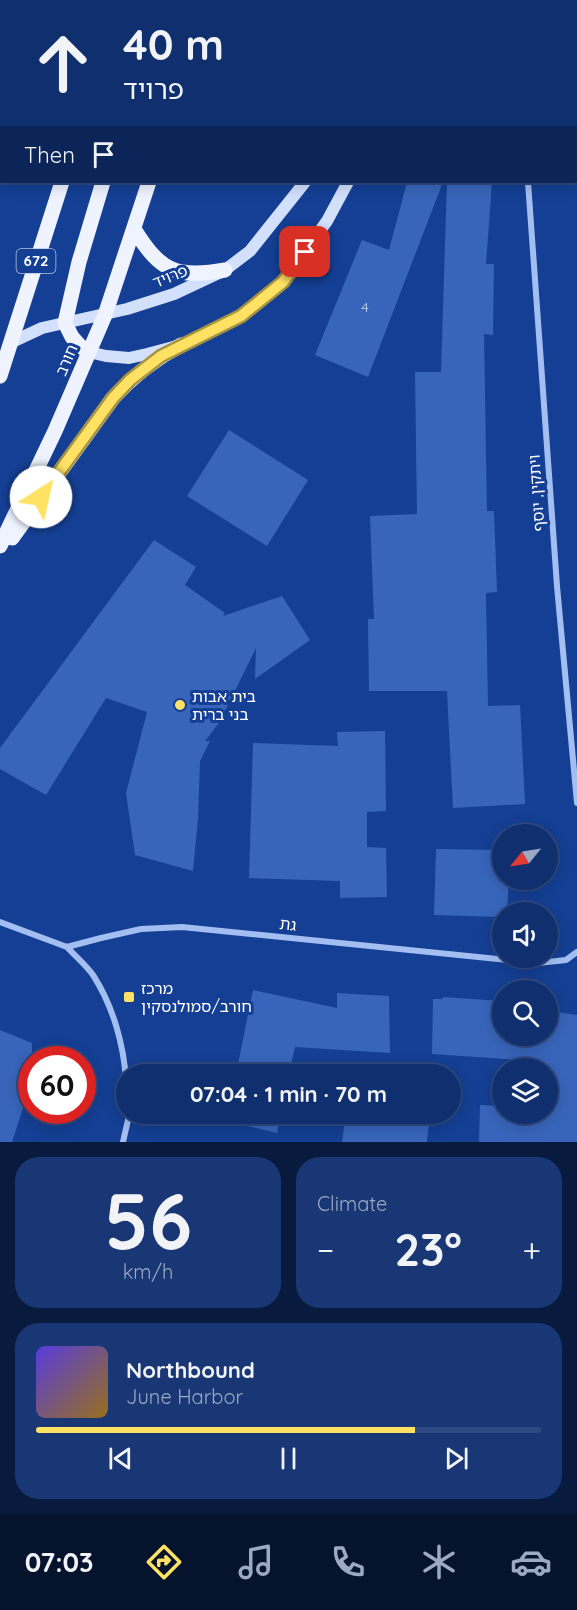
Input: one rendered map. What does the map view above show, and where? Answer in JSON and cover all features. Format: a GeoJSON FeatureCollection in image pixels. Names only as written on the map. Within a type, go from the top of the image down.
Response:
{"type":"FeatureCollection","features":[{"type":"Feature","properties":{"kind":"main road","name":"672"},"geometry":{"type":"LineString","coordinates":[[0,376],[62,183]]}},
{"type":"Feature","properties":{"kind":"main road"},"geometry":{"type":"LineString","coordinates":[[103,183],[64,323],[72,338],[80,346],[89,352],[105,356],[129,358],[181,345]]}},
{"type":"Feature","properties":{"kind":"main road","name":"חורב"},"geometry":{"type":"LineString","coordinates":[[0,546],[55,430],[105,315],[148,183]]}},
{"type":"Feature","properties":{"kind":"main road","name":"פרויד"},"geometry":{"type":"LineString","coordinates":[[12,342],[42,328],[105,315],[174,294],[225,270],[250,251],[304,183]]}},
{"type":"Feature","properties":{"kind":"main road"},"geometry":{"type":"LineString","coordinates":[[0,555],[118,392],[161,356],[241,316],[283,282],[327,221],[347,183]]}},
{"type":"Feature","properties":{"kind":"main road"},"geometry":{"type":"LineString","coordinates":[[134,229],[156,258],[179,272],[204,274],[225,270]]}},
{"type":"Feature","properties":{"kind":"street","name":"ויתקין, יוסף"},"geometry":{"type":"LineString","coordinates":[[528,183],[556,586],[577,803]]}},
{"type":"Feature","properties":{"kind":"street"},"geometry":{"type":"LineString","coordinates":[[0,922],[67,947],[92,974],[112,1012],[125,1064]]}},
{"type":"Feature","properties":{"kind":"street","name":"גת"},"geometry":{"type":"LineString","coordinates":[[67,947],[141,929],[182,927],[538,963],[566,960],[577,952]]}},
{"type":"Feature","properties":{"kind":"street"},"geometry":{"type":"LineString","coordinates":[[123,1142],[127,1124]]}},
{"type":"Feature","properties":{"kind":"building"},"geometry":{"type":"Polygon","coordinates":[[[407,183],[443,183],[368,377],[315,355],[362,240],[389,250],[407,183]]]}},
{"type":"Feature","properties":{"kind":"building"},"geometry":{"type":"Polygon","coordinates":[[[447,183],[492,183],[486,264],[494,264],[493,335],[484,334],[487,511],[494,511],[497,592],[486,593],[488,706],[520,705],[525,804],[453,808],[447,691],[369,691],[368,619],[374,619],[370,516],[417,514],[415,372],[441,372],[447,183]]]}},
{"type":"Feature","properties":{"kind":"building"},"geometry":{"type":"Polygon","coordinates":[[[229,430],[308,480],[267,546],[187,496],[229,430]]]}},
{"type":"Feature","properties":{"kind":"building","name":"בית אבות בני ברית"},"geometry":{"type":"Polygon","coordinates":[[[154,540],[196,567],[185,585],[225,613],[223,616],[282,596],[310,640],[255,679],[256,648],[219,723],[205,741],[210,741],[200,761],[193,871],[135,855],[126,793],[147,712],[106,698],[46,795],[0,769],[0,748],[154,540]]]}},
{"type":"Feature","properties":{"kind":"building"},"geometry":{"type":"Polygon","coordinates":[[[385,731],[386,811],[367,812],[367,847],[386,848],[387,897],[340,898],[340,881],[249,878],[253,743],[338,746],[337,732],[385,731]]]}},
{"type":"Feature","properties":{"kind":"building"},"geometry":{"type":"Polygon","coordinates":[[[436,849],[492,850],[492,890],[508,890],[508,902],[492,902],[492,917],[434,915],[436,849]]]}},
{"type":"Feature","properties":{"kind":"building"},"geometry":{"type":"Polygon","coordinates":[[[253,990],[337,1008],[337,993],[389,996],[390,1053],[295,1047],[291,1064],[238,1064],[253,990]]]}},
{"type":"Feature","properties":{"kind":"building"},"geometry":{"type":"Polygon","coordinates":[[[443,997],[492,1000],[492,1046],[558,1046],[558,1012],[577,1015],[577,1142],[479,1142],[480,1105],[492,1106],[492,1124],[558,1124],[558,1058],[492,1058],[432,1054],[433,999],[443,999],[443,997]]]}},
{"type":"Feature","properties":{"kind":"building"},"geometry":{"type":"Polygon","coordinates":[[[0,1030],[32,1043],[32,1046],[18,1046],[18,1124],[12,1142],[0,1142],[0,1030]]]}},
{"type":"Feature","properties":{"kind":"building"},"geometry":{"type":"Polygon","coordinates":[[[239,1124],[279,1124],[277,1133],[239,1124]]]}},
{"type":"Feature","properties":{"kind":"building"},"geometry":{"type":"Polygon","coordinates":[[[344,1124],[429,1124],[427,1142],[342,1142],[344,1124]]]}},
{"type":"Feature","properties":{"kind":"place","name":"בית אבות בני ברית"},"geometry":{"type":"Point","coordinates":[180,705]}},
{"type":"Feature","properties":{"kind":"place","name":"מרכז חורב/סמולנסקין"},"geometry":{"type":"Point","coordinates":[129,997]}},
{"type":"Feature","properties":{"kind":"route"},"geometry":{"type":"LineString","coordinates":[[41,497],[113,398],[130,380],[161,356],[241,316],[283,282],[305,252]]}}]}
